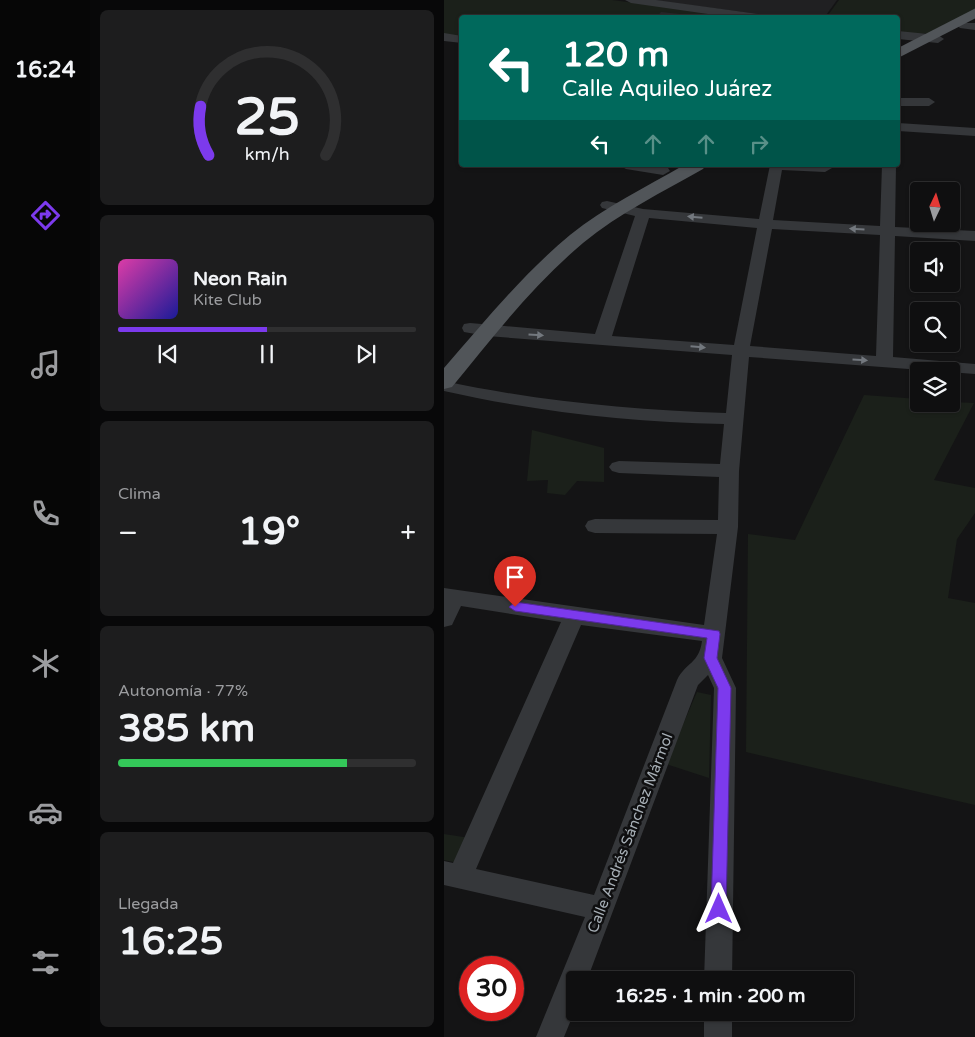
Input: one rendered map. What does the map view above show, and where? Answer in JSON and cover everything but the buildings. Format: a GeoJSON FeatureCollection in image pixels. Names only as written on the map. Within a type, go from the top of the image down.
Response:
{"type":"FeatureCollection","features":[{"type":"Feature","properties":{"kind":"main road"},"geometry":{"type":"LineString","coordinates":[[900,59],[975,12]]}},
{"type":"Feature","properties":{"kind":"main road"},"geometry":{"type":"LineString","coordinates":[[900,53],[971,24]]}},
{"type":"Feature","properties":{"kind":"main road"},"geometry":{"type":"LineString","coordinates":[[614,207],[693,167]]}},
{"type":"Feature","properties":{"kind":"main road"},"geometry":{"type":"LineString","coordinates":[[444,356],[479,330],[614,207],[668,168]]}},
{"type":"Feature","properties":{"kind":"main road"},"geometry":{"type":"LineString","coordinates":[[444,384],[479,330]]}},
{"type":"Feature","properties":{"kind":"street"},"geometry":{"type":"LineString","coordinates":[[630,0],[745,11],[756,15]]}},
{"type":"Feature","properties":{"kind":"street"},"geometry":{"type":"LineString","coordinates":[[900,35],[931,39]]}},
{"type":"Feature","properties":{"kind":"street"},"geometry":{"type":"LineString","coordinates":[[444,37],[459,40]]}},
{"type":"Feature","properties":{"kind":"street"},"geometry":{"type":"LineString","coordinates":[[900,102],[929,102]]}},
{"type":"Feature","properties":{"kind":"street"},"geometry":{"type":"LineString","coordinates":[[900,127],[975,132]]}},
{"type":"Feature","properties":{"kind":"street"},"geometry":{"type":"LineString","coordinates":[[654,167],[668,168]]}},
{"type":"Feature","properties":{"kind":"street"},"geometry":{"type":"LineString","coordinates":[[718,971],[724,688],[712,646],[728,527],[729,471],[741,351],[776,167]]}},
{"type":"Feature","properties":{"kind":"street"},"geometry":{"type":"LineString","coordinates":[[800,167],[825,168]]}},
{"type":"Feature","properties":{"kind":"street"},"geometry":{"type":"LineString","coordinates":[[884,361],[889,167]]}},
{"type":"Feature","properties":{"kind":"street"},"geometry":{"type":"LineString","coordinates":[[614,207],[643,213],[766,224],[975,236]]}},
{"type":"Feature","properties":{"kind":"street"},"geometry":{"type":"LineString","coordinates":[[602,339],[643,213]]}},
{"type":"Feature","properties":{"kind":"street"},"geometry":{"type":"LineString","coordinates":[[479,330],[975,369]]}},
{"type":"Feature","properties":{"kind":"street"},"geometry":{"type":"LineString","coordinates":[[444,384],[496,398],[653,418],[734,419]]}},
{"type":"Feature","properties":{"kind":"street"},"geometry":{"type":"LineString","coordinates":[[619,467],[729,471]]}},
{"type":"Feature","properties":{"kind":"street"},"geometry":{"type":"LineString","coordinates":[[595,526],[728,527]]}},
{"type":"Feature","properties":{"kind":"street"},"geometry":{"type":"LineString","coordinates":[[444,619],[450,597],[574,616],[712,646]]}},
{"type":"Feature","properties":{"kind":"street"},"geometry":{"type":"LineString","coordinates":[[574,616],[452,875],[602,909]]}},
{"type":"Feature","properties":{"kind":"street","name":"Calle Andrés Sánchez Mármol"},"geometry":{"type":"LineString","coordinates":[[550,1037],[602,909],[688,680],[712,646]]}},
{"type":"Feature","properties":{"kind":"street"},"geometry":{"type":"LineString","coordinates":[[718,1021],[718,1037]]}},
{"type":"Feature","properties":{"kind":"shaded area"},"geometry":{"type":"Polygon","coordinates":[[[444,0],[612,0],[728,15],[459,15],[459,38],[444,35],[444,0]]]}},
{"type":"Feature","properties":{"kind":"shaded area"},"geometry":{"type":"Polygon","coordinates":[[[651,0],[837,0],[826,15],[767,15],[651,0]]]}},
{"type":"Feature","properties":{"kind":"shaded area"},"geometry":{"type":"Polygon","coordinates":[[[839,0],[975,0],[975,13],[939,31],[922,34],[900,32],[900,15],[828,15],[839,0]]]}},
{"type":"Feature","properties":{"kind":"shaded area"},"geometry":{"type":"Polygon","coordinates":[[[864,395],[910,398],[910,412],[960,412],[960,402],[974,403],[934,480],[975,488],[975,513],[957,539],[948,598],[975,603],[975,805],[746,752],[748,534],[795,540],[864,395]]]}},
{"type":"Feature","properties":{"kind":"shaded area"},"geometry":{"type":"Polygon","coordinates":[[[532,430],[604,448],[604,482],[577,481],[565,495],[547,493],[548,480],[527,481],[532,430]]]}},
{"type":"Feature","properties":{"kind":"shaded area"},"geometry":{"type":"Polygon","coordinates":[[[697,692],[711,695],[709,778],[666,764],[697,692]]]}},
{"type":"Feature","properties":{"kind":"shaded area"},"geometry":{"type":"Polygon","coordinates":[[[444,834],[470,838],[458,863],[444,860],[444,834]]]}},
{"type":"Feature","properties":{"kind":"route"},"geometry":{"type":"LineString","coordinates":[[515,607],[714,634],[711,658],[724,688],[719,909]]}}]}
